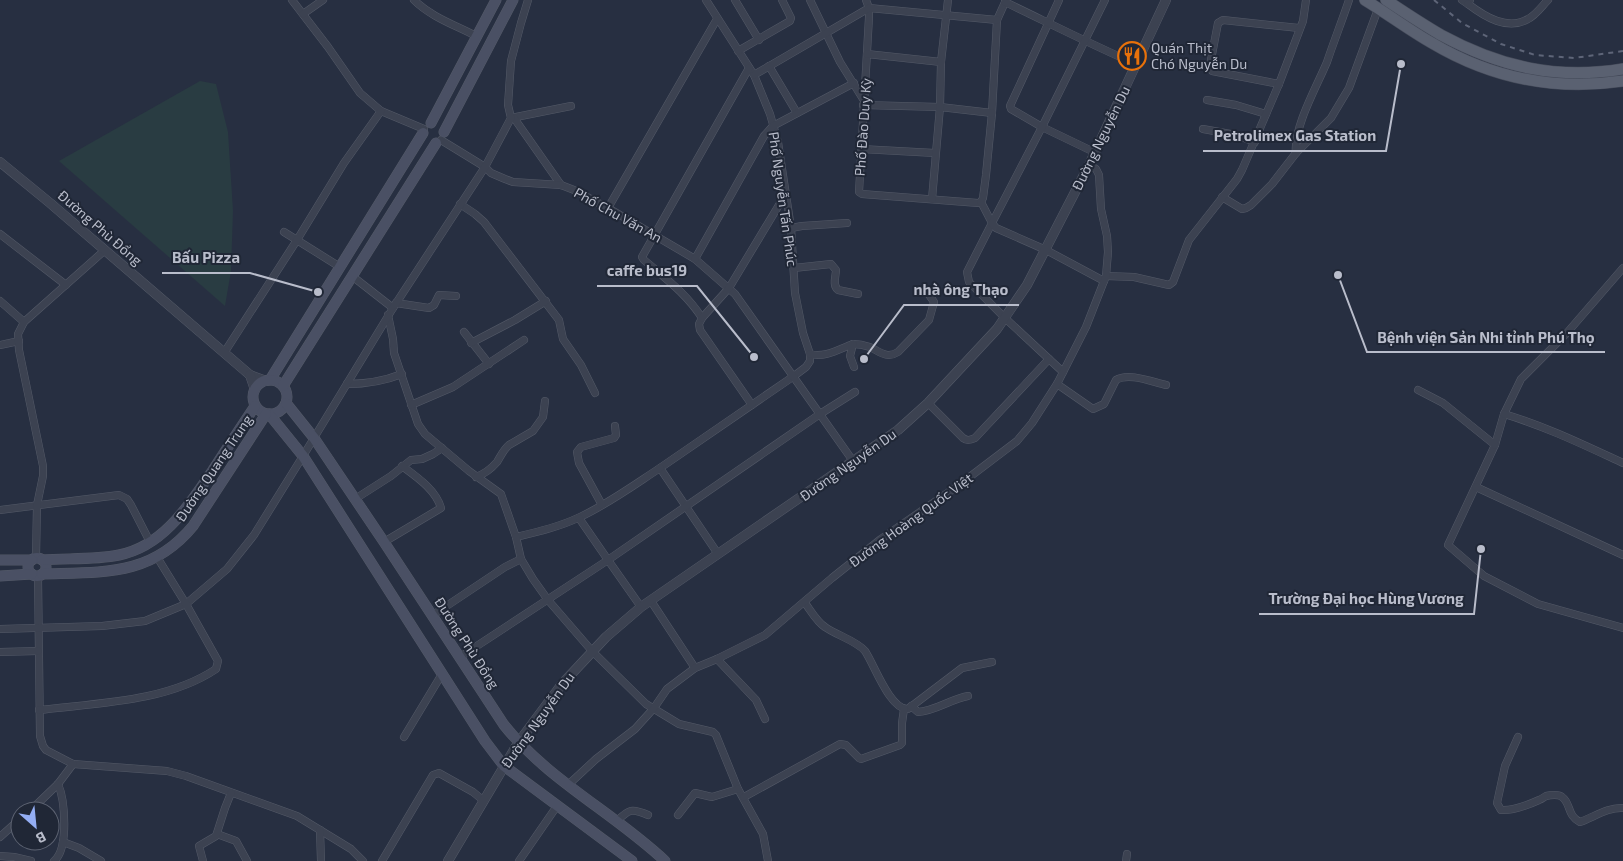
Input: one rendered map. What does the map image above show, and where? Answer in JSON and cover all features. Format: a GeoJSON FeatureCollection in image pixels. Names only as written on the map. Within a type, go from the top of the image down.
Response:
{"type":"FeatureCollection","features":[{"type":"Feature","properties":{"kind":"main road"},"geometry":{"type":"LineString","coordinates":[[268,381],[426,129],[496,0]]}},
{"type":"Feature","properties":{"kind":"main road"},"geometry":{"type":"LineString","coordinates":[[283,386],[441,138],[513,0]]}},
{"type":"Feature","properties":{"kind":"main road"},"geometry":{"type":"LineString","coordinates":[[1365,0],[1382,4],[1466,47],[1507,63],[1536,70],[1577,73],[1623,69]]}},
{"type":"Feature","properties":{"kind":"main road"},"geometry":{"type":"LineString","coordinates":[[1382,4],[1433,44],[1503,74],[1537,82],[1577,84],[1623,80]]}},
{"type":"Feature","properties":{"kind":"main road"},"geometry":{"type":"LineString","coordinates":[[426,129],[440,124],[441,138]]}},
{"type":"Feature","properties":{"kind":"main road"},"geometry":{"type":"LineString","coordinates":[[426,129],[424,138],[428,142],[441,138]]}},
{"type":"Feature","properties":{"kind":"main road"},"geometry":{"type":"LineString","coordinates":[[268,414],[280,411],[286,403],[287,394],[283,386],[277,382],[268,381],[259,384],[253,398],[255,406],[260,411],[268,414],[303,456],[485,741],[504,766],[632,861]]}},
{"type":"Feature","properties":{"kind":"main road","name":"Đường Phù Đổng"},"geometry":{"type":"LineString","coordinates":[[286,403],[314,438],[504,725],[518,743],[568,785],[617,821],[664,861]]}},
{"type":"Feature","properties":{"kind":"main road","name":"Đường Quang Trung"},"geometry":{"type":"LineString","coordinates":[[0,560],[119,555],[133,551],[150,542],[180,517],[255,406]]}},
{"type":"Feature","properties":{"kind":"main road","name":"Đường Quang Trung"},"geometry":{"type":"LineString","coordinates":[[0,576],[122,570],[157,557],[183,538],[193,526],[268,414]]}},
{"type":"Feature","properties":{"kind":"main road"},"geometry":{"type":"LineString","coordinates":[[37,559],[46,567],[38,575],[28,567],[37,559]]}},
{"type":"Feature","properties":{"kind":"street"},"geometry":{"type":"LineString","coordinates":[[292,0],[360,93],[380,111],[426,129]]}},
{"type":"Feature","properties":{"kind":"street"},"geometry":{"type":"LineString","coordinates":[[303,14],[323,0]]}},
{"type":"Feature","properties":{"kind":"street"},"geometry":{"type":"LineString","coordinates":[[414,0],[438,18],[476,36]]}},
{"type":"Feature","properties":{"kind":"street"},"geometry":{"type":"LineString","coordinates":[[528,0],[520,23],[511,61],[508,105],[512,118],[561,185]]}},
{"type":"Feature","properties":{"kind":"street","name":"Phố Nguyễn Tấn Phúc"},"geometry":{"type":"LineString","coordinates":[[706,0],[754,75],[770,114],[778,142],[786,194],[795,293],[802,333],[810,354]]}},
{"type":"Feature","properties":{"kind":"street"},"geometry":{"type":"LineString","coordinates":[[735,0],[758,40]]}},
{"type":"Feature","properties":{"kind":"street"},"geometry":{"type":"LineString","coordinates":[[738,51],[790,21],[791,18],[782,0]]}},
{"type":"Feature","properties":{"kind":"street"},"geometry":{"type":"LineString","coordinates":[[810,0],[840,62],[864,103],[992,112]]}},
{"type":"Feature","properties":{"kind":"street","name":"Phố Đào Duy Kỳ"},"geometry":{"type":"LineString","coordinates":[[866,0],[869,8],[859,192],[862,194],[981,202]]}},
{"type":"Feature","properties":{"kind":"street"},"geometry":{"type":"LineString","coordinates":[[932,199],[940,107],[941,62],[948,0]]}},
{"type":"Feature","properties":{"kind":"street"},"geometry":{"type":"LineString","coordinates":[[1059,0],[1010,106],[1013,111],[1042,127],[1094,152]]}},
{"type":"Feature","properties":{"kind":"street"},"geometry":{"type":"LineString","coordinates":[[1063,372],[968,282],[967,272],[1105,0]]}},
{"type":"Feature","properties":{"kind":"street","name":"Đường Nguyễn Du"},"geometry":{"type":"LineString","coordinates":[[448,861],[518,743],[562,684],[616,627],[642,607],[898,430],[928,403],[997,329],[1046,250],[1089,165],[1166,0]]}},
{"type":"Feature","properties":{"kind":"street"},"geometry":{"type":"LineString","coordinates":[[1136,64],[1003,3],[997,20],[992,112],[986,175],[981,202],[993,226],[996,228],[1105,278],[1134,277],[1168,285],[1171,283],[1189,240],[1237,179],[1255,142],[1303,21],[1306,0]]}},
{"type":"Feature","properties":{"kind":"street"},"geometry":{"type":"LineString","coordinates":[[1296,153],[1295,147],[1300,125],[1349,0]]}},
{"type":"Feature","properties":{"kind":"street"},"geometry":{"type":"LineString","coordinates":[[1467,1],[1483,15],[1508,24],[1516,24],[1530,18],[1548,0]]}},
{"type":"Feature","properties":{"kind":"street"},"geometry":{"type":"LineString","coordinates":[[1222,197],[1242,209],[1246,208],[1272,184],[1296,153],[1331,118],[1349,88],[1382,4]]}},
{"type":"Feature","properties":{"kind":"street"},"geometry":{"type":"LineString","coordinates":[[754,75],[869,8],[997,20]]}},
{"type":"Feature","properties":{"kind":"street"},"geometry":{"type":"LineString","coordinates":[[608,208],[717,19]]}},
{"type":"Feature","properties":{"kind":"street"},"geometry":{"type":"LineString","coordinates":[[1279,84],[1212,70],[1210,64],[1218,23],[1223,20],[1300,28]]}},
{"type":"Feature","properties":{"kind":"street"},"geometry":{"type":"LineString","coordinates":[[867,54],[941,62]]}},
{"type":"Feature","properties":{"kind":"street"},"geometry":{"type":"LineString","coordinates":[[769,66],[797,113]]}},
{"type":"Feature","properties":{"kind":"street"},"geometry":{"type":"LineString","coordinates":[[702,318],[686,296],[642,257],[656,236],[749,68]]}},
{"type":"Feature","properties":{"kind":"street"},"geometry":{"type":"LineString","coordinates":[[695,259],[764,136],[773,126],[854,83]]}},
{"type":"Feature","properties":{"kind":"street"},"geometry":{"type":"LineString","coordinates":[[1207,100],[1236,105],[1266,114]]}},
{"type":"Feature","properties":{"kind":"street"},"geometry":{"type":"LineString","coordinates":[[0,629],[102,626],[145,621],[186,604],[227,569],[242,551],[303,456],[388,316],[485,166],[512,118],[571,106]]}},
{"type":"Feature","properties":{"kind":"street"},"geometry":{"type":"LineString","coordinates":[[224,353],[297,240],[344,162],[380,111]]}},
{"type":"Feature","properties":{"kind":"street"},"geometry":{"type":"LineString","coordinates":[[1203,129],[1236,135],[1255,142]]}},
{"type":"Feature","properties":{"kind":"street","name":"Phố Chu Văn An"},"geometry":{"type":"LineString","coordinates":[[441,138],[485,166],[491,173],[513,182],[561,185],[608,208],[695,259],[729,288],[755,320],[853,461]]}},
{"type":"Feature","properties":{"kind":"street"},"geometry":{"type":"LineString","coordinates":[[861,149],[935,153]]}},
{"type":"Feature","properties":{"kind":"street","name":"Đường Phù Đổng"},"geometry":{"type":"LineString","coordinates":[[0,162],[250,375],[268,381]]}},
{"type":"Feature","properties":{"kind":"street","name":"Đường Hoàng Quốc Việt"},"geometry":{"type":"LineString","coordinates":[[568,785],[596,759],[635,729],[654,708],[667,689],[695,668],[765,635],[881,539],[959,485],[1017,441],[1032,423],[1057,384],[1086,328],[1105,278],[1108,252],[1107,236],[1101,209],[1099,175],[1096,169],[1089,165]]}},
{"type":"Feature","properties":{"kind":"street"},"geometry":{"type":"LineString","coordinates":[[752,405],[700,330],[699,324],[702,318],[729,288],[786,194]]}},
{"type":"Feature","properties":{"kind":"street"},"geometry":{"type":"LineString","coordinates":[[460,204],[484,222],[546,301],[559,320],[563,338],[595,394]]}},
{"type":"Feature","properties":{"kind":"street"},"geometry":{"type":"LineString","coordinates":[[790,228],[847,223]]}},
{"type":"Feature","properties":{"kind":"street"},"geometry":{"type":"LineString","coordinates":[[284,232],[340,267]]}},
{"type":"Feature","properties":{"kind":"street"},"geometry":{"type":"LineString","coordinates":[[0,234],[66,285]]}},
{"type":"Feature","properties":{"kind":"street"},"geometry":{"type":"LineString","coordinates":[[37,559],[38,505],[44,466],[19,350],[18,334],[24,322],[105,250]]}},
{"type":"Feature","properties":{"kind":"street"},"geometry":{"type":"LineString","coordinates":[[794,268],[831,264],[836,270],[836,288],[858,294]]}},
{"type":"Feature","properties":{"kind":"street"},"geometry":{"type":"LineString","coordinates":[[1623,268],[1566,334],[1521,379],[1504,414],[1496,445],[1448,545],[1484,576],[1538,604],[1623,628]]}},
{"type":"Feature","properties":{"kind":"street"},"geometry":{"type":"LineString","coordinates":[[352,276],[395,305],[428,308],[434,305],[439,295],[456,296]]}},
{"type":"Feature","properties":{"kind":"street"},"geometry":{"type":"LineString","coordinates":[[516,537],[549,529],[579,518],[602,505],[660,468],[794,376],[810,361],[810,354],[817,356],[825,355],[853,344],[870,347],[885,355],[898,352],[929,320],[934,302],[927,292]]}},
{"type":"Feature","properties":{"kind":"street"},"geometry":{"type":"LineString","coordinates":[[0,301],[24,322]]}},
{"type":"Feature","properties":{"kind":"street"},"geometry":{"type":"LineString","coordinates":[[471,343],[546,301]]}},
{"type":"Feature","properties":{"kind":"street"},"geometry":{"type":"LineString","coordinates":[[388,316],[394,353],[418,424],[425,434],[476,477],[496,488],[501,494],[516,537],[521,559],[548,600],[592,651],[646,704],[679,724],[712,732],[716,735],[738,789],[763,834],[768,861]]}},
{"type":"Feature","properties":{"kind":"street"},"geometry":{"type":"LineString","coordinates":[[464,332],[488,364]]}},
{"type":"Feature","properties":{"kind":"street"},"geometry":{"type":"LineString","coordinates":[[412,405],[453,387],[524,340]]}},
{"type":"Feature","properties":{"kind":"street"},"geometry":{"type":"LineString","coordinates":[[0,345],[19,341]]}},
{"type":"Feature","properties":{"kind":"street"},"geometry":{"type":"LineString","coordinates":[[853,344],[850,356],[854,367]]}},
{"type":"Feature","properties":{"kind":"street"},"geometry":{"type":"LineString","coordinates":[[928,403],[963,438],[971,440],[1049,360]]}},
{"type":"Feature","properties":{"kind":"street"},"geometry":{"type":"LineString","coordinates":[[347,384],[380,382],[402,374]]}},
{"type":"Feature","properties":{"kind":"street"},"geometry":{"type":"LineString","coordinates":[[250,375],[255,390]]}},
{"type":"Feature","properties":{"kind":"street"},"geometry":{"type":"LineString","coordinates":[[1057,384],[1094,408],[1104,404],[1116,380],[1119,378],[1131,377],[1166,385]]}},
{"type":"Feature","properties":{"kind":"street"},"geometry":{"type":"LineString","coordinates":[[1418,390],[1443,403],[1496,445]]}},
{"type":"Feature","properties":{"kind":"street"},"geometry":{"type":"LineString","coordinates":[[460,657],[608,560],[855,392]]}},
{"type":"Feature","properties":{"kind":"street"},"geometry":{"type":"LineString","coordinates":[[476,477],[482,475],[496,463],[505,448],[533,430],[543,417],[545,401]]}},
{"type":"Feature","properties":{"kind":"street"},"geometry":{"type":"LineString","coordinates":[[1504,414],[1581,443],[1623,463]]}},
{"type":"Feature","properties":{"kind":"street"},"geometry":{"type":"LineString","coordinates":[[602,505],[579,463],[577,452],[581,447],[614,438],[616,435],[615,426]]}},
{"type":"Feature","properties":{"kind":"street"},"geometry":{"type":"LineString","coordinates":[[355,499],[391,476],[411,460],[422,459],[442,448]]}},
{"type":"Feature","properties":{"kind":"street"},"geometry":{"type":"LineString","coordinates":[[384,542],[441,508],[436,496],[402,466]]}},
{"type":"Feature","properties":{"kind":"street"},"geometry":{"type":"LineString","coordinates":[[660,468],[718,554]]}},
{"type":"Feature","properties":{"kind":"street"},"geometry":{"type":"LineString","coordinates":[[1476,487],[1623,555]]}},
{"type":"Feature","properties":{"kind":"street"},"geometry":{"type":"LineString","coordinates":[[0,510],[119,495],[131,505],[150,542]]}},
{"type":"Feature","properties":{"kind":"street"},"geometry":{"type":"LineString","coordinates":[[579,518],[642,607]]}},
{"type":"Feature","properties":{"kind":"street"},"geometry":{"type":"LineString","coordinates":[[39,710],[128,699],[175,689],[216,669],[218,661],[157,557]]}},
{"type":"Feature","properties":{"kind":"street"},"geometry":{"type":"LineString","coordinates":[[433,616],[505,567],[521,559]]}},
{"type":"Feature","properties":{"kind":"street"},"geometry":{"type":"LineString","coordinates":[[38,575],[39,710],[40,736],[43,746],[51,753],[73,764],[167,770],[186,776],[297,816],[351,848],[364,861]]}},
{"type":"Feature","properties":{"kind":"street"},"geometry":{"type":"LineString","coordinates":[[651,601],[695,668]]}},
{"type":"Feature","properties":{"kind":"street"},"geometry":{"type":"LineString","coordinates":[[805,603],[822,626],[864,650],[877,676],[898,706],[918,712],[926,712],[957,698],[968,696]]}},
{"type":"Feature","properties":{"kind":"street"},"geometry":{"type":"LineString","coordinates":[[0,652],[38,651]]}},
{"type":"Feature","properties":{"kind":"street"},"geometry":{"type":"LineString","coordinates":[[717,659],[756,700],[766,719]]}},
{"type":"Feature","properties":{"kind":"street"},"geometry":{"type":"LineString","coordinates":[[744,797],[840,744],[846,745],[859,758],[900,745],[902,743],[902,723],[908,708],[962,668],[992,662]]}},
{"type":"Feature","properties":{"kind":"street"},"geometry":{"type":"LineString","coordinates":[[404,737],[442,674]]}},
{"type":"Feature","properties":{"kind":"street"},"geometry":{"type":"LineString","coordinates":[[1518,737],[1505,766],[1497,803],[1501,810],[1507,811],[1547,795],[1560,795],[1563,797],[1571,814],[1580,822],[1603,812],[1623,808]]}},
{"type":"Feature","properties":{"kind":"street"},"geometry":{"type":"LineString","coordinates":[[40,801],[58,784],[73,764]]}},
{"type":"Feature","properties":{"kind":"street"},"geometry":{"type":"LineString","coordinates":[[382,861],[434,775],[439,773],[484,801]]}},
{"type":"Feature","properties":{"kind":"street"},"geometry":{"type":"LineString","coordinates":[[54,861],[63,842],[63,804],[58,784]]}},
{"type":"Feature","properties":{"kind":"street"},"geometry":{"type":"LineString","coordinates":[[678,814],[695,792],[712,797],[738,789]]}},
{"type":"Feature","properties":{"kind":"street"},"geometry":{"type":"LineString","coordinates":[[203,861],[199,846],[215,838],[231,793]]}},
{"type":"Feature","properties":{"kind":"street"},"geometry":{"type":"LineString","coordinates":[[522,860],[558,806]]}},
{"type":"Feature","properties":{"kind":"street"},"geometry":{"type":"LineString","coordinates":[[617,821],[629,810],[648,815]]}},
{"type":"Feature","properties":{"kind":"street"},"geometry":{"type":"LineString","coordinates":[[0,837],[10,828]]}},
{"type":"Feature","properties":{"kind":"street"},"geometry":{"type":"LineString","coordinates":[[320,830],[321,861]]}},
{"type":"Feature","properties":{"kind":"street"},"geometry":{"type":"LineString","coordinates":[[217,834],[236,841],[247,861]]}},
{"type":"Feature","properties":{"kind":"street"},"geometry":{"type":"LineString","coordinates":[[63,842],[101,861]]}},
{"type":"Feature","properties":{"kind":"street"},"geometry":{"type":"LineString","coordinates":[[0,856],[31,861]]}},
{"type":"Feature","properties":{"kind":"shaded area"},"geometry":{"type":"Polygon","coordinates":[[[200,81],[216,84],[228,132],[233,211],[231,271],[225,306],[59,161],[200,81]]]}},
{"type":"Feature","properties":{"kind":"railway"},"geometry":{"type":"LineString","coordinates":[[1434,0],[1462,23],[1501,44],[1535,55],[1574,58],[1623,51]]}},
{"type":"Feature","properties":{"kind":"place","name":"Quán Thịt Chó Nguyễn Du"},"geometry":{"type":"Point","coordinates":[1132,56]}},
{"type":"Feature","properties":{"kind":"place","name":"Petrolimex Gas Station"},"geometry":{"type":"Point","coordinates":[1401,64]}},
{"type":"Feature","properties":{"kind":"place","name":"Bệnh viện Sản Nhi tỉnh Phú Thọ"},"geometry":{"type":"Point","coordinates":[1338,275]}},
{"type":"Feature","properties":{"kind":"place","name":"Bấu Pizza"},"geometry":{"type":"Point","coordinates":[318,292]}},
{"type":"Feature","properties":{"kind":"place","name":"caffe bus19"},"geometry":{"type":"Point","coordinates":[754,357]}},
{"type":"Feature","properties":{"kind":"place","name":"nhà ông Thạo"},"geometry":{"type":"Point","coordinates":[864,359]}},
{"type":"Feature","properties":{"kind":"place","name":"Trường Đại học Hùng Vương"},"geometry":{"type":"Point","coordinates":[1481,549]}}]}
